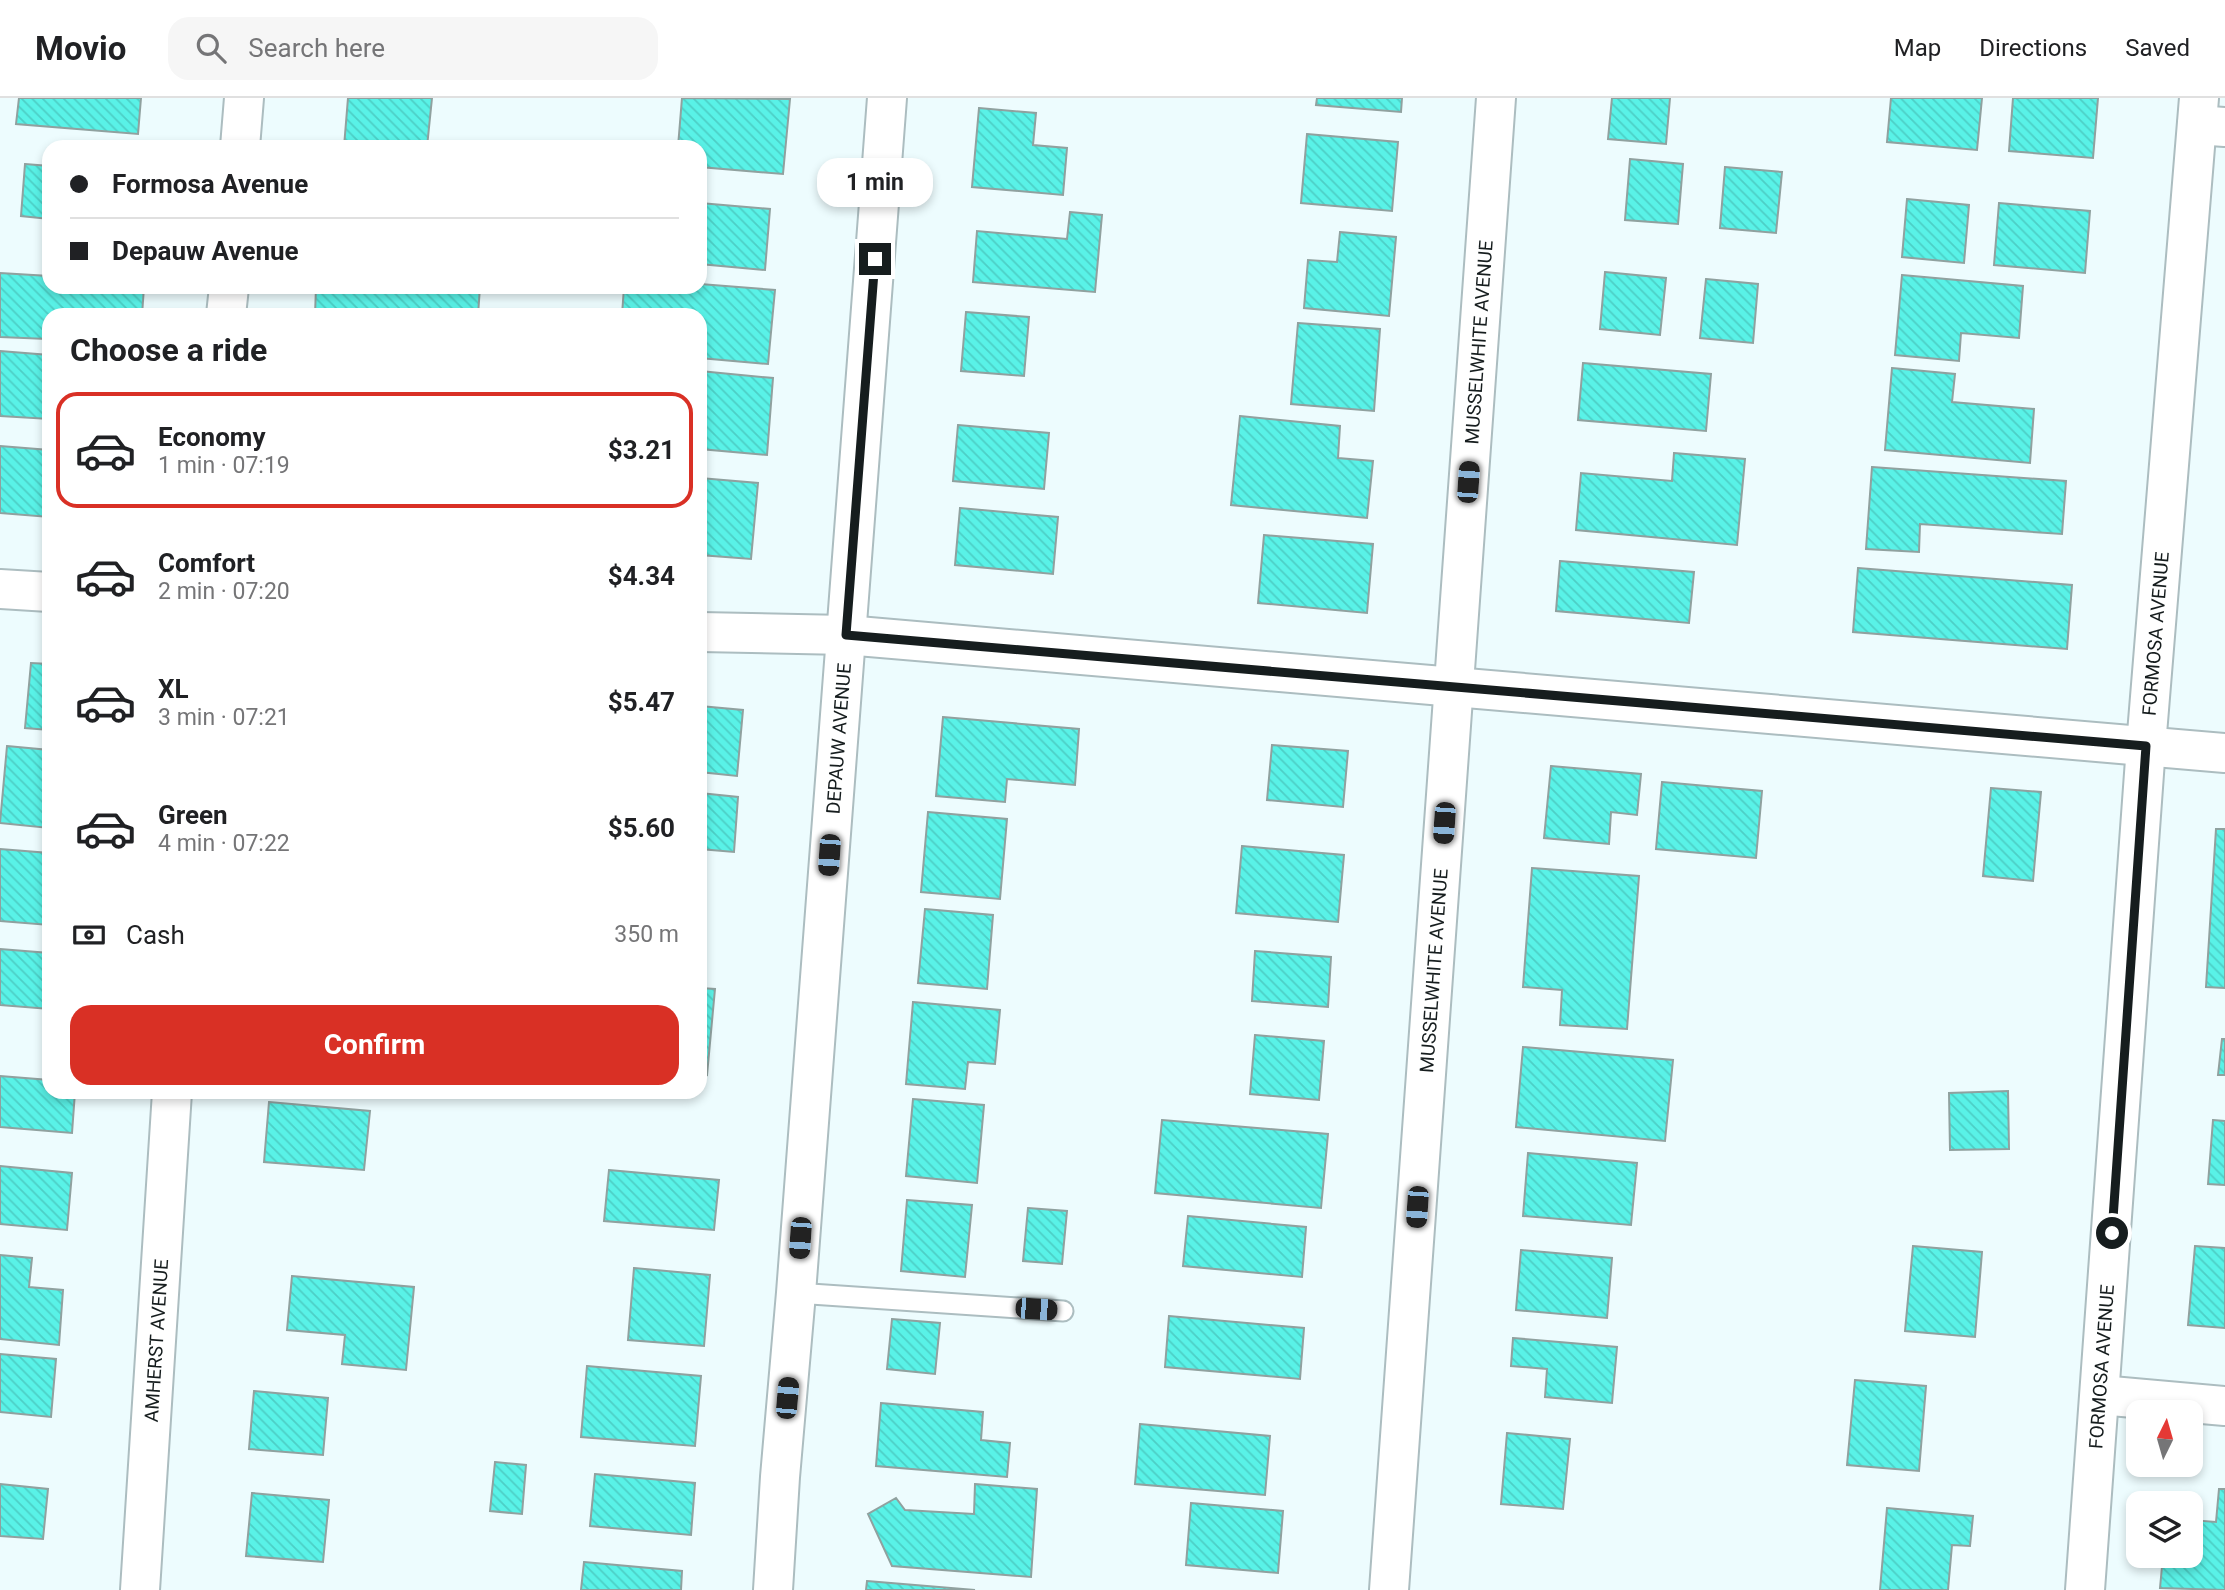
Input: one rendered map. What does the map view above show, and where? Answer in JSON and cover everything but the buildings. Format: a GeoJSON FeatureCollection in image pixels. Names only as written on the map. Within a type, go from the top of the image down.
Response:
{"type":"FeatureCollection","features":[{"type":"Feature","properties":{"kind":"street"},"geometry":{"type":"LineString","coordinates":[[241,140],[244,98]]}},
{"type":"Feature","properties":{"kind":"street","name":"DEPAUW AVENUE"},"geometry":{"type":"LineString","coordinates":[[773,1590],[887,98]]}},
{"type":"Feature","properties":{"kind":"street","name":"MUSSELWHITE AVENUE"},"geometry":{"type":"LineString","coordinates":[[1389,1590],[1496,98]]}},
{"type":"Feature","properties":{"kind":"street","name":"FORMOSA AVENUE"},"geometry":{"type":"LineString","coordinates":[[2085,1590],[2146,746],[2207,117]]}},
{"type":"Feature","properties":{"kind":"street"},"geometry":{"type":"LineString","coordinates":[[0,589],[42,592]]}},
{"type":"Feature","properties":{"kind":"street"},"geometry":{"type":"LineString","coordinates":[[707,632],[846,635],[2225,753]]}},
{"type":"Feature","properties":{"kind":"street","name":"AMHERST AVENUE"},"geometry":{"type":"LineString","coordinates":[[140,1590],[172,1099]]}},
{"type":"Feature","properties":{"kind":"street"},"geometry":{"type":"LineString","coordinates":[[2100,1395],[2225,1406]]}},
{"type":"Feature","properties":{"kind":"lane"},"geometry":{"type":"LineString","coordinates":[[796,1293],[1063,1311]]}},
{"type":"Feature","properties":{"kind":"route"},"geometry":{"type":"LineString","coordinates":[[875,259],[846,635],[2146,746],[2112,1233]]}}]}
